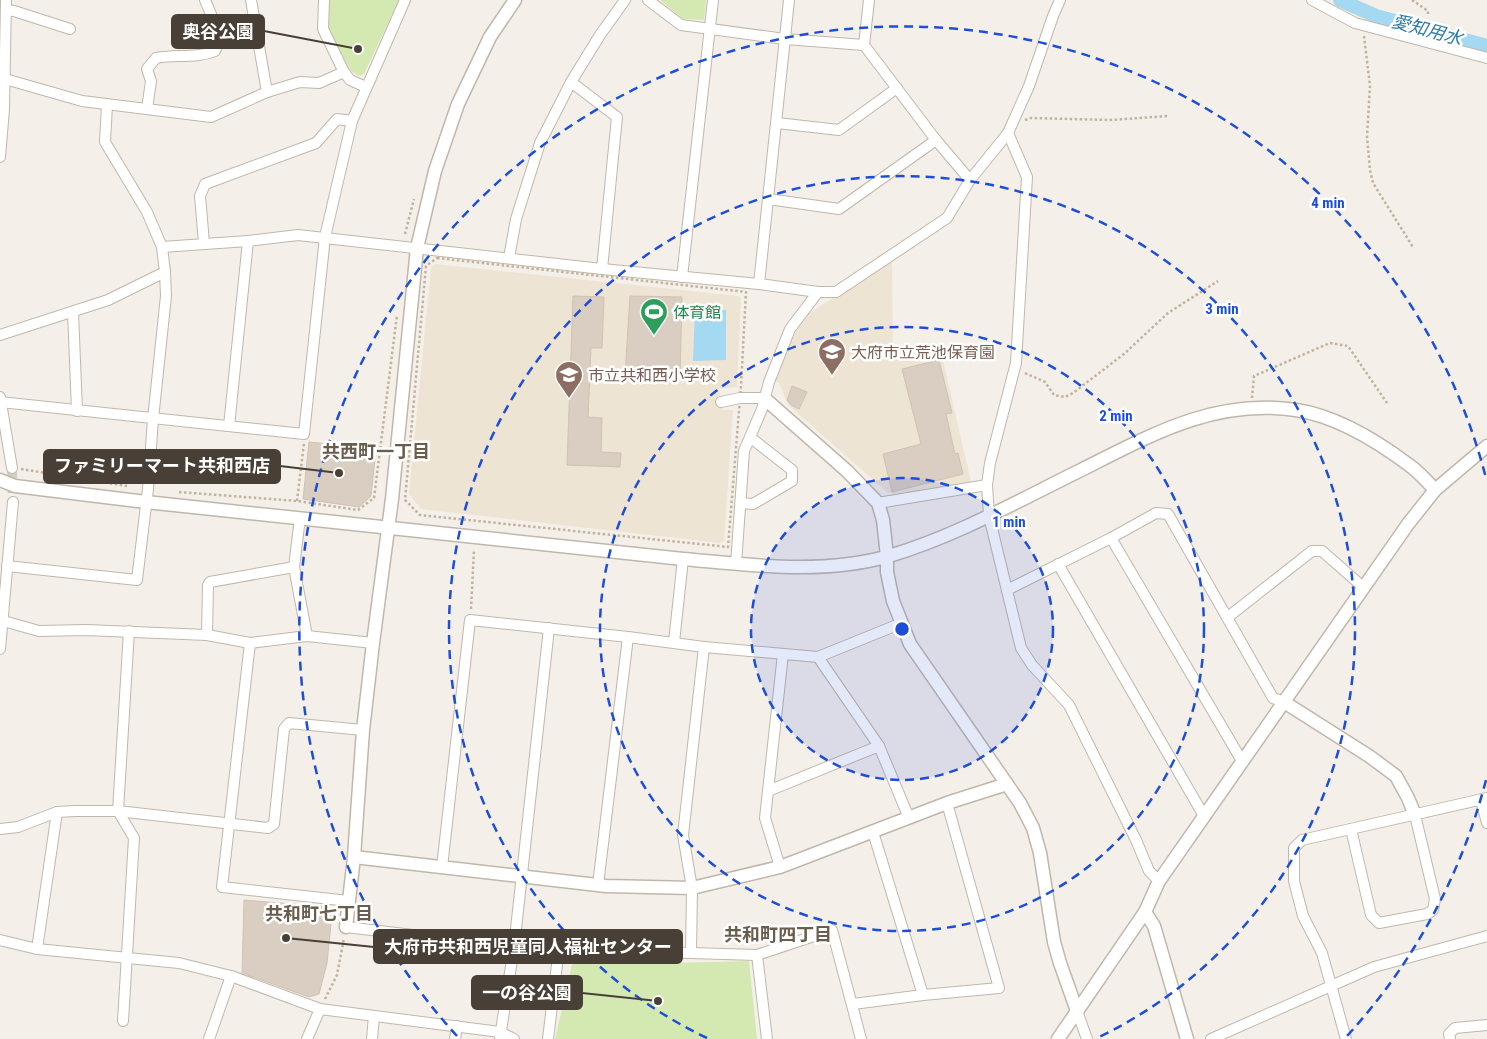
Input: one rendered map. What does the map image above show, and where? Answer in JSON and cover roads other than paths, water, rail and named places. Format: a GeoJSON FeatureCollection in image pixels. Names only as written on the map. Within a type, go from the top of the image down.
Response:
{"type":"FeatureCollection","features":[{"type":"Feature","properties":{"kind":"street"},"geometry":{"type":"LineString","coordinates":[[147,109],[151,81],[147,69],[156,58],[171,55],[202,56],[215,52],[221,38],[205,0]]}},
{"type":"Feature","properties":{"kind":"street"},"geometry":{"type":"LineString","coordinates":[[251,0],[267,92]]}},
{"type":"Feature","properties":{"kind":"street"},"geometry":{"type":"LineString","coordinates":[[324,0],[323,29],[344,72],[350,80],[366,87]]}},
{"type":"Feature","properties":{"kind":"street"},"geometry":{"type":"LineString","coordinates":[[12,468],[0,399],[77,411],[304,434],[325,237],[352,121],[405,0]]}},
{"type":"Feature","properties":{"kind":"street"},"geometry":{"type":"LineString","coordinates":[[514,0],[490,37],[458,104],[434,171],[417,248],[388,528],[372,643],[363,730],[354,857],[346,927],[514,947],[757,955],[832,930],[861,1039]]}},
{"type":"Feature","properties":{"kind":"street"},"geometry":{"type":"LineString","coordinates":[[510,258],[516,220],[540,143],[571,82],[600,35],[625,0]]}},
{"type":"Feature","properties":{"kind":"street"},"geometry":{"type":"LineString","coordinates":[[648,0],[681,25],[785,39],[864,46]]}},
{"type":"Feature","properties":{"kind":"street"},"geometry":{"type":"LineString","coordinates":[[682,277],[713,0]]}},
{"type":"Feature","properties":{"kind":"street"},"geometry":{"type":"LineString","coordinates":[[759,284],[789,0]]}},
{"type":"Feature","properties":{"kind":"street"},"geometry":{"type":"LineString","coordinates":[[869,0],[864,46],[936,140],[970,180]]}},
{"type":"Feature","properties":{"kind":"street"},"geometry":{"type":"LineString","coordinates":[[162,247],[248,241],[298,235],[602,269],[759,284],[818,292],[836,292],[947,218],[970,180],[1008,133],[1029,86],[1060,0]]}},
{"type":"Feature","properties":{"kind":"street"},"geometry":{"type":"LineString","coordinates":[[1312,0],[1354,23],[1487,58]]}},
{"type":"Feature","properties":{"kind":"street"},"geometry":{"type":"LineString","coordinates":[[6,5],[14,11],[70,29]]}},
{"type":"Feature","properties":{"kind":"street"},"geometry":{"type":"LineString","coordinates":[[0,157],[5,79],[2,45],[6,5]]}},
{"type":"Feature","properties":{"kind":"street"},"geometry":{"type":"LineString","coordinates":[[5,79],[82,101],[211,117],[267,92],[300,82],[320,83],[344,72]]}},
{"type":"Feature","properties":{"kind":"street"},"geometry":{"type":"LineString","coordinates":[[571,82],[617,117],[602,269]]}},
{"type":"Feature","properties":{"kind":"street"},"geometry":{"type":"LineString","coordinates":[[777,123],[839,130],[897,88]]}},
{"type":"Feature","properties":{"kind":"street"},"geometry":{"type":"LineString","coordinates":[[8,566],[137,580],[166,296],[165,272],[162,247],[147,212],[105,142],[107,105]]}},
{"type":"Feature","properties":{"kind":"street"},"geometry":{"type":"LineString","coordinates":[[204,243],[200,196],[204,184],[316,142],[336,119],[352,121]]}},
{"type":"Feature","properties":{"kind":"street"},"geometry":{"type":"LineString","coordinates":[[1008,133],[1027,177],[1015,369],[986,485],[989,516],[1021,648],[1032,665],[1069,705],[1136,840],[1149,871],[1159,881]]}},
{"type":"Feature","properties":{"kind":"street"},"geometry":{"type":"LineString","coordinates":[[768,199],[839,209],[936,140]]}},
{"type":"Feature","properties":{"kind":"street"},"geometry":{"type":"LineString","coordinates":[[229,426],[248,241]]}},
{"type":"Feature","properties":{"kind":"street"},"geometry":{"type":"LineString","coordinates":[[0,335],[108,300],[165,272]]}},
{"type":"Feature","properties":{"kind":"street"},"geometry":{"type":"LineString","coordinates":[[736,564],[744,450],[751,438],[790,329],[818,292]]}},
{"type":"Feature","properties":{"kind":"street"},"geometry":{"type":"LineString","coordinates":[[73,312],[77,411]]}},
{"type":"Feature","properties":{"kind":"street"},"geometry":{"type":"LineString","coordinates":[[721,402],[740,398],[764,398],[847,471],[878,503],[883,520],[887,556],[886,572],[893,601],[910,644],[1020,803],[1033,828],[1040,853],[1054,942],[1086,1039]]}},
{"type":"Feature","properties":{"kind":"street"},"geometry":{"type":"LineString","coordinates":[[0,480],[15,486],[147,496],[300,518],[388,528],[736,564],[809,567],[851,564],[887,556],[935,541],[989,516],[1159,430],[1194,418],[1231,410],[1297,410],[1328,419],[1354,430],[1410,466],[1436,490]]}},
{"type":"Feature","properties":{"kind":"street"},"geometry":{"type":"LineString","coordinates":[[741,503],[753,504],[792,481],[792,470],[751,438]]}},
{"type":"Feature","properties":{"kind":"street"},"geometry":{"type":"LineString","coordinates":[[1058,1039],[1146,912],[1159,881],[1408,524],[1436,490],[1487,446]]}},
{"type":"Feature","properties":{"kind":"street"},"geometry":{"type":"LineString","coordinates":[[878,503],[986,485]]}},
{"type":"Feature","properties":{"kind":"street"},"geometry":{"type":"LineString","coordinates":[[0,649],[1,620],[8,566],[13,502]]}},
{"type":"Feature","properties":{"kind":"street"},"geometry":{"type":"LineString","coordinates":[[1007,590],[1111,538],[1156,513],[1168,514],[1273,698],[1284,702],[1369,756],[1396,776],[1415,815],[1435,899],[1433,910],[1427,914],[1379,923],[1371,915],[1351,829]]}},
{"type":"Feature","properties":{"kind":"street"},"geometry":{"type":"LineString","coordinates":[[300,518],[294,567],[307,636]]}},
{"type":"Feature","properties":{"kind":"street"},"geometry":{"type":"LineString","coordinates":[[1111,538],[1242,761]]}},
{"type":"Feature","properties":{"kind":"street"},"geometry":{"type":"LineString","coordinates":[[1228,618],[1312,551],[1322,551],[1363,587]]}},
{"type":"Feature","properties":{"kind":"street"},"geometry":{"type":"LineString","coordinates":[[674,642],[683,559]]}},
{"type":"Feature","properties":{"kind":"street"},"geometry":{"type":"LineString","coordinates":[[1058,564],[1204,816]]}},
{"type":"Feature","properties":{"kind":"street"},"geometry":{"type":"LineString","coordinates":[[207,635],[208,585],[210,582],[294,567]]}},
{"type":"Feature","properties":{"kind":"street"},"geometry":{"type":"LineString","coordinates":[[1,620],[39,631],[207,635],[250,643],[307,636],[372,643]]}},
{"type":"Feature","properties":{"kind":"street"},"geometry":{"type":"LineString","coordinates":[[442,867],[470,620],[674,642],[704,647],[818,657],[902,623]]}},
{"type":"Feature","properties":{"kind":"street"},"geometry":{"type":"LineString","coordinates":[[500,1036],[514,947],[549,628]]}},
{"type":"Feature","properties":{"kind":"street"},"geometry":{"type":"LineString","coordinates":[[123,1021],[134,838],[118,811],[129,632]]}},
{"type":"Feature","properties":{"kind":"street"},"geometry":{"type":"LineString","coordinates":[[598,885],[628,637]]}},
{"type":"Feature","properties":{"kind":"street"},"geometry":{"type":"LineString","coordinates":[[250,643],[222,887],[349,901]]}},
{"type":"Feature","properties":{"kind":"street"},"geometry":{"type":"LineString","coordinates":[[691,953],[692,888],[683,835],[704,647]]}},
{"type":"Feature","properties":{"kind":"street"},"geometry":{"type":"LineString","coordinates":[[780,867],[765,818],[783,654]]}},
{"type":"Feature","properties":{"kind":"street"},"geometry":{"type":"LineString","coordinates":[[818,657],[879,746],[908,818]]}},
{"type":"Feature","properties":{"kind":"street"},"geometry":{"type":"LineString","coordinates":[[0,829],[18,827],[56,812],[118,811],[268,828],[274,824],[284,729],[289,723],[363,730]]}},
{"type":"Feature","properties":{"kind":"street"},"geometry":{"type":"LineString","coordinates":[[768,791],[879,746]]}},
{"type":"Feature","properties":{"kind":"street"},"geometry":{"type":"LineString","coordinates":[[354,857],[598,885],[692,888],[780,867],[947,803],[1007,784]]}},
{"type":"Feature","properties":{"kind":"street"},"geometry":{"type":"LineString","coordinates":[[1346,1039],[1322,953],[1303,916],[1294,881],[1294,848],[1302,840],[1484,799],[1487,823]]}},
{"type":"Feature","properties":{"kind":"street"},"geometry":{"type":"LineString","coordinates":[[853,1004],[999,988],[947,803]]}},
{"type":"Feature","properties":{"kind":"street"},"geometry":{"type":"LineString","coordinates":[[37,949],[56,812]]}},
{"type":"Feature","properties":{"kind":"street"},"geometry":{"type":"LineString","coordinates":[[873,832],[923,995]]}},
{"type":"Feature","properties":{"kind":"street"},"geometry":{"type":"LineString","coordinates":[[1146,912],[1154,926],[1188,1039]]}},
{"type":"Feature","properties":{"kind":"street"},"geometry":{"type":"LineString","coordinates":[[1211,1039],[1374,967],[1487,936]]}},
{"type":"Feature","properties":{"kind":"street"},"geometry":{"type":"LineString","coordinates":[[0,940],[37,949],[179,963],[231,976],[320,1009],[457,1026],[514,1039]]}},
{"type":"Feature","properties":{"kind":"street"},"geometry":{"type":"LineString","coordinates":[[548,1039],[559,948]]}},
{"type":"Feature","properties":{"kind":"street"},"geometry":{"type":"LineString","coordinates":[[757,955],[767,1039]]}},
{"type":"Feature","properties":{"kind":"street"},"geometry":{"type":"LineString","coordinates":[[209,1039],[231,976]]}},
{"type":"Feature","properties":{"kind":"street"},"geometry":{"type":"LineString","coordinates":[[307,1039],[320,1009]]}},
{"type":"Feature","properties":{"kind":"street"},"geometry":{"type":"LineString","coordinates":[[372,1039],[374,1016]]}},
{"type":"Feature","properties":{"kind":"street"},"geometry":{"type":"LineString","coordinates":[[1450,1039],[1449,1034],[1455,1028],[1487,1025]]}},
{"type":"Feature","properties":{"kind":"street"},"geometry":{"type":"LineString","coordinates":[[455,1039],[457,1026]]}},
{"type":"Feature","properties":{"kind":"water"},"geometry":{"type":"Polygon","coordinates":[[[695,310],[726,310],[726,360],[693,361],[695,310]]]}},
{"type":"Feature","properties":{"kind":"waterway","name":"愛知用水"},"geometry":{"type":"LineString","coordinates":[[1340,0],[1376,16],[1487,46]]}},
{"type":"Feature","properties":{"kind":"tunnel"},"geometry":{"type":"LineString","coordinates":[[12,468],[13,502]]}},
{"type":"Feature","properties":{"kind":"place","name":"奥谷公園"},"geometry":{"type":"Point","coordinates":[358,49]}},
{"type":"Feature","properties":{"kind":"place","name":"体育館"},"geometry":{"type":"Point","coordinates":[654,336]}},
{"type":"Feature","properties":{"kind":"place","name":"大府市立荒池保育園"},"geometry":{"type":"Point","coordinates":[832,376]}},
{"type":"Feature","properties":{"kind":"place","name":"市立共和西小学校"},"geometry":{"type":"Point","coordinates":[569,399]}},
{"type":"Feature","properties":{"kind":"place","name":"ファミリーマート共和西店"},"geometry":{"type":"Point","coordinates":[339,473]}},
{"type":"Feature","properties":{"kind":"place","name":"大府市共和西児童同人福祉センター"},"geometry":{"type":"Point","coordinates":[286,938]}},
{"type":"Feature","properties":{"kind":"place","name":"一の谷公園"},"geometry":{"type":"Point","coordinates":[658,1001]}},
{"type":"Feature","properties":{"kind":"district","name":"共西町一丁目"},"geometry":{"type":"Point","coordinates":[376,452]}},
{"type":"Feature","properties":{"kind":"district","name":"共和町七丁目"},"geometry":{"type":"Point","coordinates":[319,914]}},
{"type":"Feature","properties":{"kind":"district","name":"共和町四丁目"},"geometry":{"type":"Point","coordinates":[778,935]}}]}
